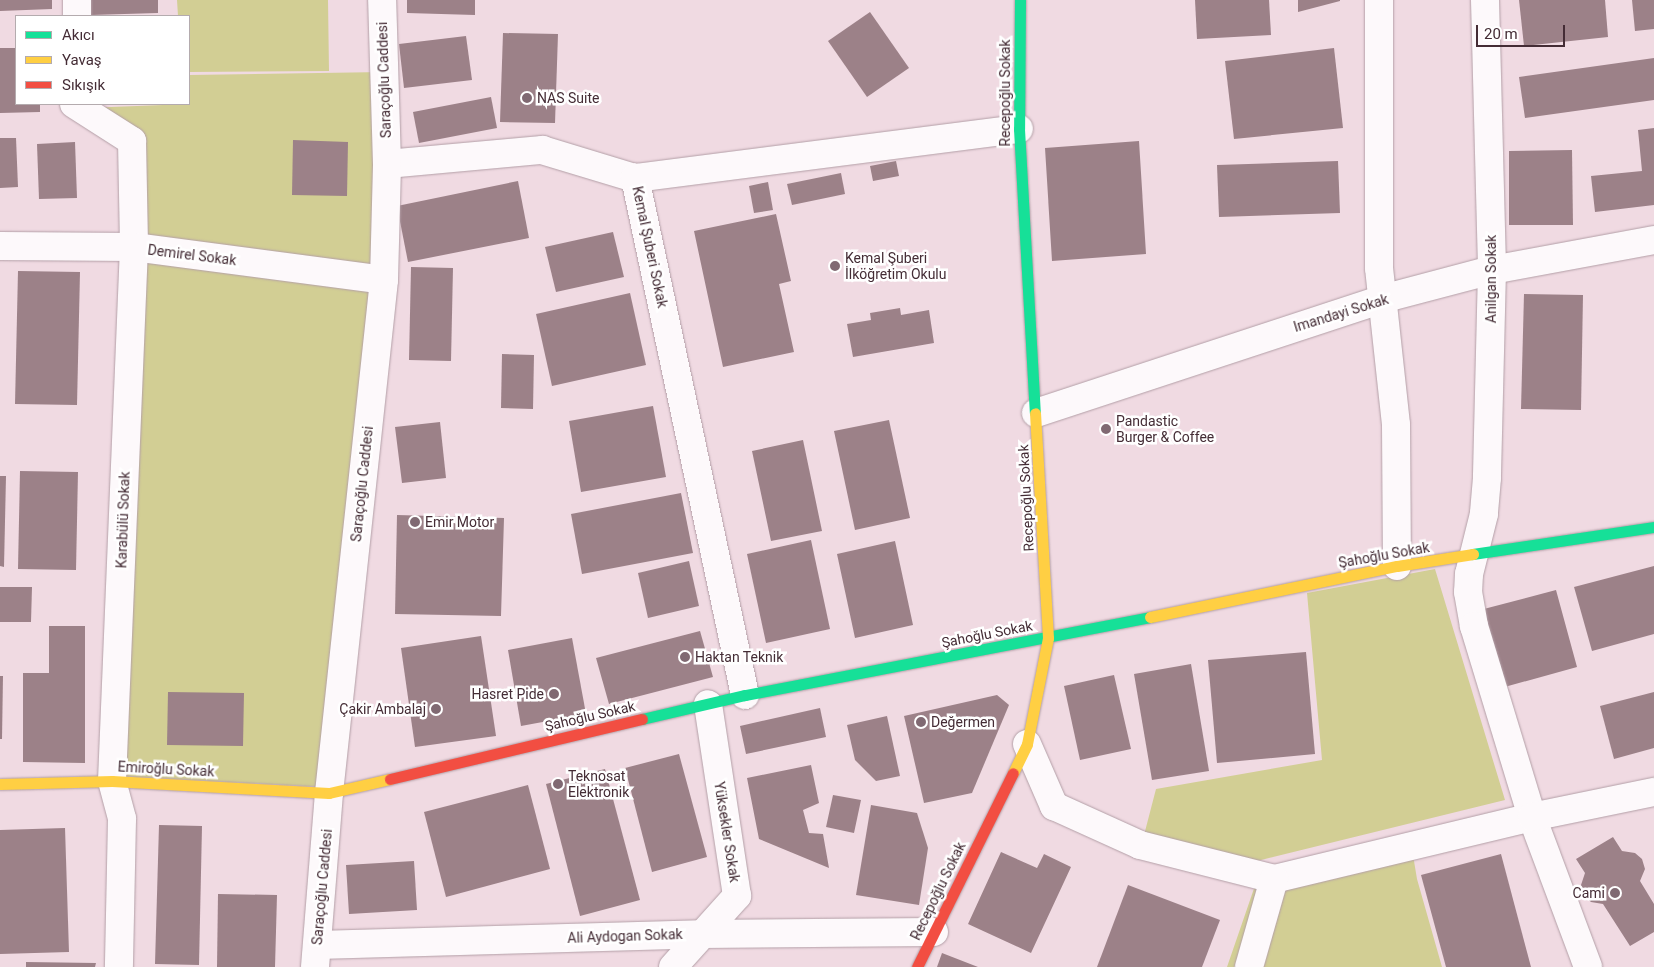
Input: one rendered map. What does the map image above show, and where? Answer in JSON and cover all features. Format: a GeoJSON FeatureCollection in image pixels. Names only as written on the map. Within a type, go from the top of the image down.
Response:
{"type":"FeatureCollection","features":[{"type":"Feature","properties":{"kind":"street"},"geometry":{"type":"LineString","coordinates":[[77,0],[77,15]]}},
{"type":"Feature","properties":{"kind":"street","name":"Saraçoğlu Caddesi"},"geometry":{"type":"LineString","coordinates":[[316,956],[330,793],[384,280],[387,164],[382,0]]}},
{"type":"Feature","properties":{"kind":"street","name":"Recepoğlu Sokak"},"geometry":{"type":"LineString","coordinates":[[916,967],[1027,744],[1048,638],[1019,129],[1020,0]]}},
{"type":"Feature","properties":{"kind":"street"},"geometry":{"type":"LineString","coordinates":[[1379,0],[1378,249],[1396,425],[1397,566]]}},
{"type":"Feature","properties":{"kind":"street","name":"Anilgan Sokak"},"geometry":{"type":"LineString","coordinates":[[1486,0],[1492,270],[1487,478],[1484,514],[1468,592],[1474,626],[1532,817],[1588,967]]}},
{"type":"Feature","properties":{"kind":"street","name":"Karabülü Sokak"},"geometry":{"type":"LineString","coordinates":[[76,105],[132,141],[134,247],[112,781],[122,819],[119,967]]}},
{"type":"Feature","properties":{"kind":"street","name":"Kemal Şuberi Sokak"},"geometry":{"type":"LineString","coordinates":[[745,695],[635,178],[1019,129]]}},
{"type":"Feature","properties":{"kind":"street"},"geometry":{"type":"LineString","coordinates":[[387,164],[542,150],[635,178]]}},
{"type":"Feature","properties":{"kind":"street","name":"Imandayi Sokak"},"geometry":{"type":"LineString","coordinates":[[1036,413],[1382,299],[1492,270],[1654,240]]}},
{"type":"Feature","properties":{"kind":"street","name":"Demirel Sokak"},"geometry":{"type":"LineString","coordinates":[[0,246],[134,247],[384,280]]}},
{"type":"Feature","properties":{"kind":"street","name":"Şahoğlu Sokak"},"geometry":{"type":"LineString","coordinates":[[330,793],[745,695],[1048,638],[1397,566],[1474,556],[1654,527]]}},
{"type":"Feature","properties":{"kind":"street","name":"Yüksekler Sokak"},"geometry":{"type":"LineString","coordinates":[[673,967],[737,896],[708,704]]}},
{"type":"Feature","properties":{"kind":"street"},"geometry":{"type":"LineString","coordinates":[[1027,744],[1054,806],[1140,845],[1274,879],[1532,817],[1654,792]]}},
{"type":"Feature","properties":{"kind":"street","name":"Emiroğlu Sokak"},"geometry":{"type":"LineString","coordinates":[[0,784],[112,781],[330,793]]}},
{"type":"Feature","properties":{"kind":"street"},"geometry":{"type":"LineString","coordinates":[[1249,967],[1274,879]]}},
{"type":"Feature","properties":{"kind":"street","name":"Ali Aydogan Sokak"},"geometry":{"type":"LineString","coordinates":[[316,956],[701,934],[934,932]]}},
{"type":"Feature","properties":{"kind":"shaded area"},"geometry":{"type":"Polygon","coordinates":[[[177,0],[328,0],[329,71],[190,72],[190,15],[178,15],[177,0]]]}},
{"type":"Feature","properties":{"kind":"shaded area"},"geometry":{"type":"Polygon","coordinates":[[[384,72],[379,273],[139,243],[137,138],[85,108],[190,105],[190,75],[384,72]]]}},
{"type":"Feature","properties":{"kind":"shaded area"},"geometry":{"type":"Polygon","coordinates":[[[142,255],[377,285],[324,787],[117,776],[142,255]]]}},
{"type":"Feature","properties":{"kind":"shaded area"},"geometry":{"type":"Polygon","coordinates":[[[1435,569],[1505,800],[1253,862],[1143,839],[1156,789],[1322,760],[1307,593],[1435,569]]]}},
{"type":"Feature","properties":{"kind":"shaded area"},"geometry":{"type":"Polygon","coordinates":[[[1410,837],[1417,879],[1442,967],[1227,967],[1259,874],[1410,837]]]}},
{"type":"Feature","properties":{"kind":"building"},"geometry":{"type":"Polygon","coordinates":[[[0,0],[52,0],[52,9],[0,11],[0,0]]]}},
{"type":"Feature","properties":{"kind":"building"},"geometry":{"type":"Polygon","coordinates":[[[91,0],[158,0],[158,13],[91,15],[91,0]]]}},
{"type":"Feature","properties":{"kind":"building"},"geometry":{"type":"Polygon","coordinates":[[[407,0],[475,0],[475,15],[407,13],[407,0]]]}},
{"type":"Feature","properties":{"kind":"building"},"geometry":{"type":"Polygon","coordinates":[[[1195,0],[1269,0],[1271,35],[1197,39],[1195,0]]]}},
{"type":"Feature","properties":{"kind":"building"},"geometry":{"type":"Polygon","coordinates":[[[1298,0],[1340,0],[1340,1],[1298,12],[1298,0]]]}},
{"type":"Feature","properties":{"kind":"building"},"geometry":{"type":"Polygon","coordinates":[[[1519,0],[1605,0],[1608,37],[1524,46],[1519,0]]]}},
{"type":"Feature","properties":{"kind":"building"},"geometry":{"type":"Polygon","coordinates":[[[1632,0],[1654,0],[1654,29],[1635,31],[1632,0]]]}},
{"type":"Feature","properties":{"kind":"building"},"geometry":{"type":"Polygon","coordinates":[[[870,12],[909,68],[867,97],[828,41],[870,12]]]}},
{"type":"Feature","properties":{"kind":"building"},"geometry":{"type":"Polygon","coordinates":[[[503,33],[558,34],[555,123],[500,122],[503,33]]]}},
{"type":"Feature","properties":{"kind":"building"},"geometry":{"type":"Polygon","coordinates":[[[466,36],[472,80],[404,88],[399,44],[466,36]]]}},
{"type":"Feature","properties":{"kind":"building"},"geometry":{"type":"Polygon","coordinates":[[[0,48],[15,48],[15,105],[40,105],[40,112],[0,113],[0,48]]]}},
{"type":"Feature","properties":{"kind":"building"},"geometry":{"type":"Polygon","coordinates":[[[1334,48],[1343,128],[1234,139],[1225,61],[1334,48]]]}},
{"type":"Feature","properties":{"kind":"building"},"geometry":{"type":"Polygon","coordinates":[[[1654,58],[1654,100],[1525,118],[1519,77],[1654,58]]]}},
{"type":"Feature","properties":{"kind":"building"},"geometry":{"type":"Polygon","coordinates":[[[491,97],[497,128],[419,143],[413,112],[491,97]]]}},
{"type":"Feature","properties":{"kind":"building"},"geometry":{"type":"Polygon","coordinates":[[[1654,128],[1654,205],[1595,212],[1591,176],[1642,171],[1638,130],[1654,128]]]}},
{"type":"Feature","properties":{"kind":"building"},"geometry":{"type":"Polygon","coordinates":[[[0,138],[16,138],[18,187],[0,188],[0,138]]]}},
{"type":"Feature","properties":{"kind":"building"},"geometry":{"type":"Polygon","coordinates":[[[293,140],[348,142],[347,196],[292,195],[293,140]]]}},
{"type":"Feature","properties":{"kind":"building"},"geometry":{"type":"Polygon","coordinates":[[[1139,141],[1146,254],[1052,261],[1045,148],[1139,141]]]}},
{"type":"Feature","properties":{"kind":"building"},"geometry":{"type":"Polygon","coordinates":[[[75,142],[77,198],[39,199],[37,144],[75,142]]]}},
{"type":"Feature","properties":{"kind":"building"},"geometry":{"type":"Polygon","coordinates":[[[1572,150],[1573,225],[1509,225],[1509,151],[1572,150]]]}},
{"type":"Feature","properties":{"kind":"building"},"geometry":{"type":"Polygon","coordinates":[[[896,161],[899,176],[873,181],[870,166],[896,161]]]}},
{"type":"Feature","properties":{"kind":"building"},"geometry":{"type":"Polygon","coordinates":[[[1338,161],[1340,213],[1219,217],[1217,165],[1338,161]]]}},
{"type":"Feature","properties":{"kind":"building"},"geometry":{"type":"Polygon","coordinates":[[[841,173],[845,194],[792,205],[787,184],[841,173]]]}},
{"type":"Feature","properties":{"kind":"building"},"geometry":{"type":"Polygon","coordinates":[[[518,181],[529,238],[408,262],[397,206],[518,181]]]}},
{"type":"Feature","properties":{"kind":"building"},"geometry":{"type":"Polygon","coordinates":[[[768,182],[773,210],[754,213],[749,186],[768,182]]]}},
{"type":"Feature","properties":{"kind":"building"},"geometry":{"type":"Polygon","coordinates":[[[776,214],[791,281],[779,284],[794,352],[723,367],[694,231],[776,214]]]}},
{"type":"Feature","properties":{"kind":"building"},"geometry":{"type":"Polygon","coordinates":[[[613,232],[624,277],[556,292],[545,247],[613,232]]]}},
{"type":"Feature","properties":{"kind":"building"},"geometry":{"type":"Polygon","coordinates":[[[411,267],[453,268],[451,361],[409,360],[411,267]]]}},
{"type":"Feature","properties":{"kind":"building"},"geometry":{"type":"Polygon","coordinates":[[[18,271],[80,272],[77,405],[15,404],[18,271]]]}},
{"type":"Feature","properties":{"kind":"building"},"geometry":{"type":"Polygon","coordinates":[[[630,293],[646,365],[552,386],[536,314],[630,293]]]}},
{"type":"Feature","properties":{"kind":"building"},"geometry":{"type":"Polygon","coordinates":[[[1524,294],[1583,295],[1581,410],[1521,409],[1524,294]]]}},
{"type":"Feature","properties":{"kind":"building"},"geometry":{"type":"Polygon","coordinates":[[[900,308],[901,315],[929,310],[934,343],[853,357],[847,324],[871,320],[870,313],[900,308]]]}},
{"type":"Feature","properties":{"kind":"building"},"geometry":{"type":"Polygon","coordinates":[[[502,354],[534,355],[533,409],[501,408],[502,354]]]}},
{"type":"Feature","properties":{"kind":"building"},"geometry":{"type":"Polygon","coordinates":[[[653,406],[666,477],[581,492],[569,421],[653,406]]]}},
{"type":"Feature","properties":{"kind":"building"},"geometry":{"type":"Polygon","coordinates":[[[889,420],[910,518],[855,530],[834,431],[889,420]]]}},
{"type":"Feature","properties":{"kind":"building"},"geometry":{"type":"Polygon","coordinates":[[[440,422],[446,478],[402,483],[395,427],[440,422]]]}},
{"type":"Feature","properties":{"kind":"building"},"geometry":{"type":"Polygon","coordinates":[[[803,440],[822,531],[771,541],[752,451],[803,440]]]}},
{"type":"Feature","properties":{"kind":"building"},"geometry":{"type":"Polygon","coordinates":[[[20,471],[78,472],[76,570],[18,569],[20,471]]]}},
{"type":"Feature","properties":{"kind":"building"},"geometry":{"type":"Polygon","coordinates":[[[0,476],[6,476],[4,567],[0,566],[0,476]]]}},
{"type":"Feature","properties":{"kind":"building"},"geometry":{"type":"Polygon","coordinates":[[[681,493],[693,553],[582,574],[571,514],[681,493]]]}},
{"type":"Feature","properties":{"kind":"building"},"geometry":{"type":"Polygon","coordinates":[[[397,515],[504,518],[501,616],[395,614],[397,515]]]}},
{"type":"Feature","properties":{"kind":"building"},"geometry":{"type":"Polygon","coordinates":[[[811,540],[830,629],[766,643],[747,554],[811,540]]]}},
{"type":"Feature","properties":{"kind":"building"},"geometry":{"type":"Polygon","coordinates":[[[895,541],[913,625],[855,638],[837,554],[895,541]]]}},
{"type":"Feature","properties":{"kind":"building"},"geometry":{"type":"Polygon","coordinates":[[[689,561],[699,606],[648,618],[638,573],[689,561]]]}},
{"type":"Feature","properties":{"kind":"building"},"geometry":{"type":"Polygon","coordinates":[[[1654,566],[1654,634],[1592,651],[1574,587],[1654,566]]]}},
{"type":"Feature","properties":{"kind":"building"},"geometry":{"type":"Polygon","coordinates":[[[0,587],[32,587],[31,622],[0,622],[0,587]]]}},
{"type":"Feature","properties":{"kind":"building"},"geometry":{"type":"Polygon","coordinates":[[[1556,590],[1577,667],[1501,688],[1480,610],[1556,590]]]}},
{"type":"Feature","properties":{"kind":"building"},"geometry":{"type":"Polygon","coordinates":[[[49,626],[85,626],[85,763],[23,762],[23,673],[49,673],[49,626]]]}},
{"type":"Feature","properties":{"kind":"building"},"geometry":{"type":"Polygon","coordinates":[[[700,631],[713,677],[609,704],[596,658],[700,631]]]}},
{"type":"Feature","properties":{"kind":"building"},"geometry":{"type":"Polygon","coordinates":[[[481,636],[496,736],[415,747],[401,648],[481,636]]]}},
{"type":"Feature","properties":{"kind":"building"},"geometry":{"type":"Polygon","coordinates":[[[572,638],[586,714],[521,726],[508,650],[572,638]]]}},
{"type":"Feature","properties":{"kind":"building"},"geometry":{"type":"Polygon","coordinates":[[[1306,652],[1315,754],[1217,763],[1208,660],[1306,652]]]}},
{"type":"Feature","properties":{"kind":"building"},"geometry":{"type":"Polygon","coordinates":[[[1191,664],[1209,771],[1152,780],[1134,674],[1191,664]]]}},
{"type":"Feature","properties":{"kind":"building"},"geometry":{"type":"Polygon","coordinates":[[[1114,675],[1131,749],[1080,760],[1064,686],[1114,675]]]}},
{"type":"Feature","properties":{"kind":"building"},"geometry":{"type":"Polygon","coordinates":[[[0,676],[3,676],[2,739],[0,739],[0,676]]]}},
{"type":"Feature","properties":{"kind":"building"},"geometry":{"type":"Polygon","coordinates":[[[168,692],[244,693],[243,746],[167,745],[168,692]]]}},
{"type":"Feature","properties":{"kind":"building"},"geometry":{"type":"Polygon","coordinates":[[[1654,692],[1654,748],[1614,759],[1600,706],[1654,692]]]}},
{"type":"Feature","properties":{"kind":"building"},"geometry":{"type":"Polygon","coordinates":[[[997,695],[1009,705],[972,793],[924,803],[904,716],[997,695]]]}},
{"type":"Feature","properties":{"kind":"building"},"geometry":{"type":"Polygon","coordinates":[[[820,708],[826,737],[746,754],[740,726],[820,708]]]}},
{"type":"Feature","properties":{"kind":"building"},"geometry":{"type":"Polygon","coordinates":[[[887,716],[900,776],[876,781],[855,760],[847,725],[887,716]]]}},
{"type":"Feature","properties":{"kind":"building"},"geometry":{"type":"Polygon","coordinates":[[[679,754],[707,857],[652,872],[625,768],[679,754]]]}},
{"type":"Feature","properties":{"kind":"building"},"geometry":{"type":"Polygon","coordinates":[[[811,765],[819,803],[803,810],[809,833],[823,834],[829,868],[759,839],[747,778],[811,765]]]}},
{"type":"Feature","properties":{"kind":"building"},"geometry":{"type":"Polygon","coordinates":[[[605,769],[640,900],[580,916],[546,784],[605,769]]]}},
{"type":"Feature","properties":{"kind":"building"},"geometry":{"type":"Polygon","coordinates":[[[528,785],[550,869],[446,897],[424,812],[528,785]]]}},
{"type":"Feature","properties":{"kind":"building"},"geometry":{"type":"Polygon","coordinates":[[[833,795],[861,800],[854,833],[826,827],[833,795]]]}},
{"type":"Feature","properties":{"kind":"building"},"geometry":{"type":"Polygon","coordinates":[[[871,805],[917,813],[928,848],[919,905],[856,895],[871,805]]]}},
{"type":"Feature","properties":{"kind":"building"},"geometry":{"type":"Polygon","coordinates":[[[159,825],[202,826],[199,965],[155,964],[159,825]]]}},
{"type":"Feature","properties":{"kind":"building"},"geometry":{"type":"Polygon","coordinates":[[[65,828],[69,952],[0,954],[0,830],[65,828]]]}},
{"type":"Feature","properties":{"kind":"building","name":"Cami"},"geometry":{"type":"Polygon","coordinates":[[[1613,837],[1622,851],[1635,853],[1642,859],[1645,869],[1640,881],[1654,904],[1654,932],[1630,946],[1603,904],[1591,902],[1584,895],[1581,885],[1585,873],[1576,859],[1613,837]]]}},
{"type":"Feature","properties":{"kind":"building"},"geometry":{"type":"Polygon","coordinates":[[[1001,852],[1037,868],[1044,854],[1071,867],[1031,953],[968,924],[1001,852]]]}},
{"type":"Feature","properties":{"kind":"building"},"geometry":{"type":"Polygon","coordinates":[[[1501,854],[1531,967],[1446,967],[1421,875],[1501,854]]]}},
{"type":"Feature","properties":{"kind":"building"},"geometry":{"type":"Polygon","coordinates":[[[414,861],[417,910],[349,914],[346,865],[414,861]]]}},
{"type":"Feature","properties":{"kind":"building"},"geometry":{"type":"Polygon","coordinates":[[[1128,885],[1220,920],[1202,967],[1097,967],[1128,885]]]}},
{"type":"Feature","properties":{"kind":"building"},"geometry":{"type":"Polygon","coordinates":[[[218,894],[277,895],[275,967],[217,967],[218,894]]]}},
{"type":"Feature","properties":{"kind":"building"},"geometry":{"type":"Polygon","coordinates":[[[942,953],[978,967],[937,967],[942,953]]]}},
{"type":"Feature","properties":{"kind":"building"},"geometry":{"type":"Polygon","coordinates":[[[26,962],[96,963],[95,967],[26,967],[26,962]]]}},
{"type":"Feature","properties":{"kind":"traffic: fast"},"geometry":{"type":"LineString","coordinates":[[1020,0],[1019,129],[1035,413]]}},
{"type":"Feature","properties":{"kind":"traffic: fast"},"geometry":{"type":"LineString","coordinates":[[1473,554],[1654,527]]}},
{"type":"Feature","properties":{"kind":"traffic: fast"},"geometry":{"type":"LineString","coordinates":[[642,719],[745,695],[1150,617]]}},
{"type":"Feature","properties":{"kind":"traffic: slow"},"geometry":{"type":"LineString","coordinates":[[1013,773],[1027,744],[1048,638],[1035,413]]}},
{"type":"Feature","properties":{"kind":"traffic: slow"},"geometry":{"type":"LineString","coordinates":[[1150,617],[1397,566],[1473,554]]}},
{"type":"Feature","properties":{"kind":"traffic: slow"},"geometry":{"type":"LineString","coordinates":[[0,784],[112,781],[329,793],[390,779]]}},
{"type":"Feature","properties":{"kind":"traffic: jam"},"geometry":{"type":"LineString","coordinates":[[390,779],[642,719]]}},
{"type":"Feature","properties":{"kind":"traffic: jam"},"geometry":{"type":"LineString","coordinates":[[917,967],[1013,773]]}},
{"type":"Feature","properties":{"kind":"place","name":"NAS Suite"},"geometry":{"type":"Point","coordinates":[527,98]}},
{"type":"Feature","properties":{"kind":"place","name":"Kemal Şuberi İlköğretim Okulu"},"geometry":{"type":"Point","coordinates":[835,266]}},
{"type":"Feature","properties":{"kind":"place","name":"Pandastic Burger & Coffee"},"geometry":{"type":"Point","coordinates":[1106,429]}},
{"type":"Feature","properties":{"kind":"place","name":"Emir Motor"},"geometry":{"type":"Point","coordinates":[415,522]}},
{"type":"Feature","properties":{"kind":"place","name":"Haktan Teknik"},"geometry":{"type":"Point","coordinates":[685,657]}},
{"type":"Feature","properties":{"kind":"place","name":"Hasret Pide"},"geometry":{"type":"Point","coordinates":[554,694]}},
{"type":"Feature","properties":{"kind":"place","name":"Çakir Ambalaj"},"geometry":{"type":"Point","coordinates":[436,709]}},
{"type":"Feature","properties":{"kind":"place","name":"Değermen"},"geometry":{"type":"Point","coordinates":[921,722]}},
{"type":"Feature","properties":{"kind":"place","name":"Teknosat Elektronik"},"geometry":{"type":"Point","coordinates":[558,784]}},
{"type":"Feature","properties":{"kind":"place","name":"Cami"},"geometry":{"type":"Point","coordinates":[1615,893]}}]}
